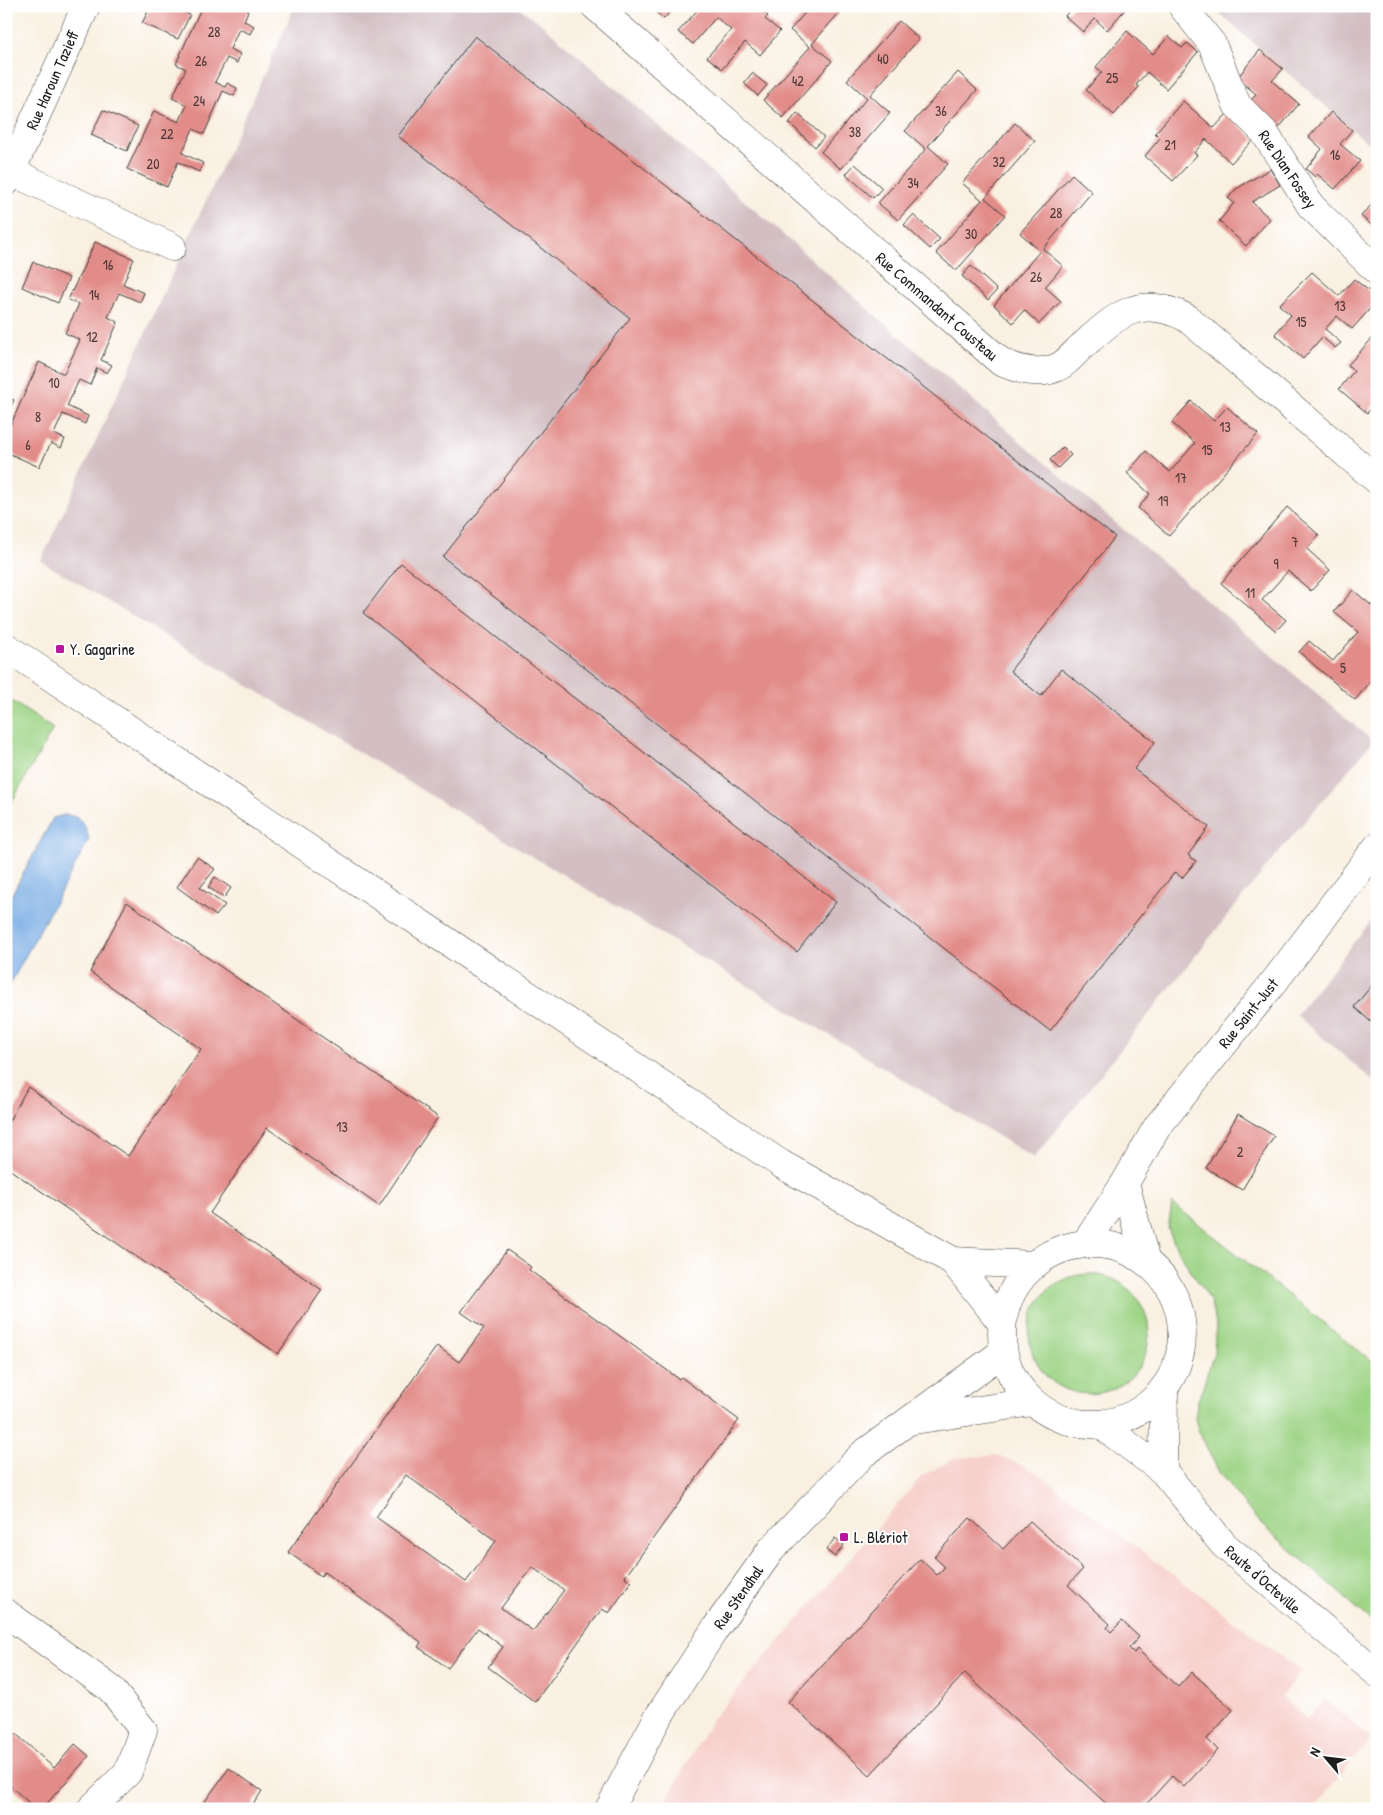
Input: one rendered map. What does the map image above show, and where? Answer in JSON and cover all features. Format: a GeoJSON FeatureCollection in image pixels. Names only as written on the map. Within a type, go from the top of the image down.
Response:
{"type":"FeatureCollection","features":[{"type":"Feature","properties":{"kind":"street","name":"Rue Haroun Tazieff"},"geometry":{"type":"LineString","coordinates":[[8,174],[86,6]]}},
{"type":"Feature","properties":{"kind":"street","name":"Rue Commandant Cousteau"},"geometry":{"type":"LineString","coordinates":[[595,6],[1001,362],[1028,371],[1060,366],[1110,322],[1145,306],[1168,308],[1187,318],[1377,480]]}},
{"type":"Feature","properties":{"kind":"street","name":"Rue Dian Fossey"},"geometry":{"type":"LineString","coordinates":[[1182,6],[1212,44],[1237,105],[1264,132],[1311,206],[1377,271]]}},
{"type":"Feature","properties":{"kind":"street"},"geometry":{"type":"LineString","coordinates":[[8,174],[172,247]]}},
{"type":"Feature","properties":{"kind":"street"},"geometry":{"type":"LineString","coordinates":[[6,647],[780,1164],[953,1262],[1002,1323]]}},
{"type":"Feature","properties":{"kind":"street","name":"Rue Saint-Just"},"geometry":{"type":"LineString","coordinates":[[1085,1244],[1125,1183],[1157,1128],[1271,986],[1377,847]]}},
{"type":"Feature","properties":{"kind":"street"},"geometry":{"type":"LineString","coordinates":[[1125,1183],[1146,1262]]}},
{"type":"Feature","properties":{"kind":"street"},"geometry":{"type":"LineString","coordinates":[[1085,1244],[1106,1245],[1127,1251],[1146,1262],[1166,1282],[1178,1308],[1182,1336],[1177,1363],[1164,1388],[1146,1406],[1124,1418],[1100,1424],[1075,1423],[1052,1415],[1032,1402],[1013,1379],[1003,1352],[1002,1323],[1008,1301],[1019,1281],[1034,1265],[1058,1251],[1085,1244]]}},
{"type":"Feature","properties":{"kind":"street"},"geometry":{"type":"LineString","coordinates":[[953,1262],[1034,1265]]}},
{"type":"Feature","properties":{"kind":"street","name":"Rue Stendhal"},"geometry":{"type":"LineString","coordinates":[[609,1809],[657,1719],[715,1629],[771,1550],[863,1454],[1003,1352]]}},
{"type":"Feature","properties":{"kind":"street"},"geometry":{"type":"LineString","coordinates":[[1163,1471],[1164,1388]]}},
{"type":"Feature","properties":{"kind":"street","name":"Rue Stendhal"},"geometry":{"type":"LineString","coordinates":[[910,1421],[1032,1402]]}},
{"type":"Feature","properties":{"kind":"street","name":"Route d'Octeville"},"geometry":{"type":"LineString","coordinates":[[1100,1424],[1163,1471],[1224,1545],[1346,1650],[1377,1673]]}},
{"type":"Feature","properties":{"kind":"street"},"geometry":{"type":"LineString","coordinates":[[6,1613],[111,1689],[143,1730],[128,1772],[91,1809]]}},
{"type":"Feature","properties":{"kind":"shaded area"},"geometry":{"type":"Polygon","coordinates":[[[295,6],[516,6],[538,21],[1046,464],[1373,741],[1272,860],[1034,1158],[41,561],[295,6]]]}},
{"type":"Feature","properties":{"kind":"shaded area"},"geometry":{"type":"Polygon","coordinates":[[[1211,6],[1377,6],[1377,151],[1283,69],[1211,6]]]}},
{"type":"Feature","properties":{"kind":"shaded area"},"geometry":{"type":"Polygon","coordinates":[[[1370,922],[1377,928],[1377,1084],[1296,1015],[1370,922]]]}},
{"type":"Feature","properties":{"kind":"shaded area"},"geometry":{"type":"Polygon","coordinates":[[[998,1455],[1036,1472],[1301,1671],[1281,1697],[1307,1719],[1325,1700],[1371,1738],[1313,1809],[661,1809],[713,1718],[922,1476],[955,1458],[998,1455]]]}},
{"type":"Feature","properties":{"kind":"green space"},"geometry":{"type":"Polygon","coordinates":[[[6,697],[53,729],[6,812],[6,697]]]}},
{"type":"Feature","properties":{"kind":"green space"},"geometry":{"type":"Polygon","coordinates":[[[1172,1203],[1377,1365],[1377,1626],[1256,1519],[1220,1474],[1198,1430],[1195,1418],[1197,1404],[1214,1353],[1216,1324],[1210,1300],[1178,1251],[1168,1229],[1172,1203]]]}},
{"type":"Feature","properties":{"kind":"green space"},"geometry":{"type":"Polygon","coordinates":[[[1089,1274],[1101,1275],[1112,1279],[1122,1284],[1131,1292],[1139,1301],[1144,1311],[1148,1322],[1148,1346],[1144,1357],[1139,1367],[1131,1376],[1122,1384],[1112,1389],[1101,1393],[1089,1394],[1077,1393],[1066,1389],[1056,1384],[1047,1376],[1039,1367],[1034,1357],[1030,1346],[1029,1334],[1030,1322],[1034,1311],[1039,1301],[1047,1292],[1056,1284],[1066,1279],[1077,1275],[1089,1274]]]}},
{"type":"Feature","properties":{"kind":"water"},"geometry":{"type":"Polygon","coordinates":[[[70,815],[82,822],[89,840],[6,992],[6,905],[53,818],[70,815]]]}},
{"type":"Feature","properties":{"kind":"building"},"geometry":{"type":"Polygon","coordinates":[[[151,6],[171,6],[190,15],[178,39],[142,23],[151,6]]]}},
{"type":"Feature","properties":{"kind":"building"},"geometry":{"type":"Polygon","coordinates":[[[202,6],[250,6],[244,21],[254,26],[250,34],[239,29],[230,49],[240,54],[237,63],[227,58],[215,82],[225,87],[227,83],[237,88],[234,96],[223,91],[204,134],[193,129],[182,153],[203,163],[199,172],[178,162],[167,187],[127,169],[154,111],[179,122],[187,105],[172,98],[186,69],[176,64],[202,6]]]}},
{"type":"Feature","properties":{"kind":"building"},"geometry":{"type":"Polygon","coordinates":[[[649,6],[675,6],[664,19],[649,6]]]}},
{"type":"Feature","properties":{"kind":"building"},"geometry":{"type":"Polygon","coordinates":[[[701,6],[757,6],[768,16],[765,19],[780,31],[760,55],[745,42],[722,69],[707,57],[731,30],[716,17],[693,44],[678,32],[701,6]]]}},
{"type":"Feature","properties":{"kind":"building"},"geometry":{"type":"Polygon","coordinates":[[[811,6],[845,6],[812,44],[832,61],[783,118],[763,100],[810,47],[790,30],[811,6]]]}},
{"type":"Feature","properties":{"kind":"building"},"geometry":{"type":"Polygon","coordinates":[[[1073,6],[1128,6],[1107,30],[1095,19],[1083,32],[1065,16],[1073,6]]]}},
{"type":"Feature","properties":{"kind":"building"},"geometry":{"type":"Polygon","coordinates":[[[899,21],[919,39],[870,95],[890,113],[841,169],[821,152],[867,98],[847,80],[899,21]]]}},
{"type":"Feature","properties":{"kind":"building"},"geometry":{"type":"Polygon","coordinates":[[[1127,31],[1153,54],[1169,36],[1182,48],[1187,43],[1198,52],[1166,89],[1147,72],[1136,85],[1139,87],[1114,115],[1086,90],[1102,72],[1096,67],[1127,31]]]}},
{"type":"Feature","properties":{"kind":"building"},"geometry":{"type":"Polygon","coordinates":[[[475,36],[1115,537],[1010,671],[1041,696],[1061,669],[1155,742],[1134,769],[1209,827],[1188,855],[1196,861],[1182,878],[1175,872],[1050,1031],[443,557],[630,318],[398,136],[475,36]]]}},
{"type":"Feature","properties":{"kind":"building"},"geometry":{"type":"Polygon","coordinates":[[[1260,50],[1283,69],[1272,81],[1299,104],[1278,129],[1249,103],[1256,94],[1237,78],[1260,50]]]}},
{"type":"Feature","properties":{"kind":"building"},"geometry":{"type":"Polygon","coordinates":[[[958,72],[977,90],[928,146],[948,164],[898,220],[878,203],[926,149],[905,131],[958,72]]]}},
{"type":"Feature","properties":{"kind":"building"},"geometry":{"type":"Polygon","coordinates":[[[752,73],[767,85],[758,96],[744,83],[752,73]]]}},
{"type":"Feature","properties":{"kind":"building"},"geometry":{"type":"Polygon","coordinates":[[[1183,101],[1214,128],[1227,114],[1254,139],[1231,163],[1206,139],[1194,153],[1197,155],[1173,181],[1145,156],[1160,138],[1155,133],[1183,101]]]}},
{"type":"Feature","properties":{"kind":"building"},"geometry":{"type":"Polygon","coordinates":[[[103,110],[138,126],[127,151],[91,135],[103,110]]]}},
{"type":"Feature","properties":{"kind":"building"},"geometry":{"type":"Polygon","coordinates":[[[1331,112],[1352,130],[1340,144],[1360,161],[1335,189],[1317,174],[1315,177],[1306,169],[1322,149],[1309,137],[1331,112]]]}},
{"type":"Feature","properties":{"kind":"building"},"geometry":{"type":"Polygon","coordinates":[[[797,113],[824,137],[815,147],[789,123],[797,113]]]}},
{"type":"Feature","properties":{"kind":"building"},"geometry":{"type":"Polygon","coordinates":[[[1015,123],[1035,141],[985,198],[1005,215],[956,271],[936,253],[982,200],[962,183],[1015,123]]]}},
{"type":"Feature","properties":{"kind":"building"},"geometry":{"type":"Polygon","coordinates":[[[855,164],[882,188],[873,198],[846,174],[855,164]]]}},
{"type":"Feature","properties":{"kind":"building"},"geometry":{"type":"Polygon","coordinates":[[[1270,169],[1280,185],[1252,202],[1270,219],[1246,246],[1219,221],[1234,203],[1228,198],[1236,189],[1270,169]]]}},
{"type":"Feature","properties":{"kind":"building"},"geometry":{"type":"Polygon","coordinates":[[[1072,174],[1092,192],[1043,249],[1063,266],[1045,287],[1061,301],[1039,324],[1024,310],[1013,323],[994,305],[1040,251],[1020,233],[1072,174]]]}},
{"type":"Feature","properties":{"kind":"building"},"geometry":{"type":"Polygon","coordinates":[[[1377,199],[1377,230],[1361,216],[1377,199]]]}},
{"type":"Feature","properties":{"kind":"building"},"geometry":{"type":"Polygon","coordinates":[[[913,215],[940,239],[930,249],[904,225],[913,215]]]}},
{"type":"Feature","properties":{"kind":"building"},"geometry":{"type":"Polygon","coordinates":[[[95,242],[134,259],[123,284],[144,293],[140,302],[119,293],[108,317],[118,322],[101,360],[112,365],[107,373],[97,368],[90,385],[79,380],[67,406],[88,416],[85,424],[63,414],[54,434],[65,439],[61,448],[51,443],[39,467],[6,452],[6,435],[39,362],[64,374],[80,340],[65,333],[79,304],[68,300],[95,242]]]}},
{"type":"Feature","properties":{"kind":"building"},"geometry":{"type":"Polygon","coordinates":[[[33,262],[69,278],[58,303],[22,287],[33,262]]]}},
{"type":"Feature","properties":{"kind":"building"},"geometry":{"type":"Polygon","coordinates":[[[971,266],[997,290],[988,300],[962,276],[971,266]]]}},
{"type":"Feature","properties":{"kind":"building"},"geometry":{"type":"Polygon","coordinates":[[[1312,272],[1339,296],[1354,279],[1369,291],[1373,286],[1377,289],[1377,301],[1352,329],[1337,316],[1325,329],[1341,343],[1335,348],[1322,337],[1303,359],[1275,334],[1291,315],[1279,305],[1312,272]]]}},
{"type":"Feature","properties":{"kind":"building"},"geometry":{"type":"Polygon","coordinates":[[[1377,333],[1377,402],[1367,413],[1339,389],[1354,371],[1348,365],[1377,333]]]}},
{"type":"Feature","properties":{"kind":"building"},"geometry":{"type":"Polygon","coordinates":[[[6,396],[14,400],[6,416],[6,396]]]}},
{"type":"Feature","properties":{"kind":"building"},"geometry":{"type":"Polygon","coordinates":[[[1191,401],[1214,421],[1227,407],[1258,434],[1169,536],[1138,508],[1150,494],[1127,473],[1146,451],[1170,472],[1195,443],[1172,423],[1191,401]]]}},
{"type":"Feature","properties":{"kind":"building"},"geometry":{"type":"Polygon","coordinates":[[[1063,447],[1071,455],[1058,468],[1050,460],[1063,447]]]}},
{"type":"Feature","properties":{"kind":"building"},"geometry":{"type":"Polygon","coordinates":[[[1287,507],[1319,535],[1307,549],[1330,570],[1311,591],[1288,571],[1262,600],[1286,620],[1276,631],[1221,583],[1287,507]]]}},
{"type":"Feature","properties":{"kind":"building"},"geometry":{"type":"Polygon","coordinates":[[[401,563],[836,902],[797,952],[363,613],[401,563]]]}},
{"type":"Feature","properties":{"kind":"building"},"geometry":{"type":"Polygon","coordinates":[[[1353,590],[1377,610],[1377,674],[1355,700],[1299,652],[1309,641],[1333,661],[1358,632],[1334,612],[1353,590]]]}},
{"type":"Feature","properties":{"kind":"building"},"geometry":{"type":"Polygon","coordinates":[[[197,857],[215,869],[200,888],[225,905],[216,916],[177,887],[197,857]]]}},
{"type":"Feature","properties":{"kind":"building"},"geometry":{"type":"Polygon","coordinates":[[[215,877],[231,888],[224,898],[208,887],[215,877]]]}},
{"type":"Feature","properties":{"kind":"building"},"geometry":{"type":"Polygon","coordinates":[[[127,902],[438,1117],[379,1206],[267,1128],[210,1213],[322,1290],[278,1354],[6,1167],[6,1126],[28,1087],[128,1156],[201,1049],[90,972],[127,902]]]}},
{"type":"Feature","properties":{"kind":"building"},"geometry":{"type":"Polygon","coordinates":[[[1372,985],[1377,990],[1377,1027],[1354,1007],[1372,985]]]}},
{"type":"Feature","properties":{"kind":"building"},"geometry":{"type":"Polygon","coordinates":[[[1238,1114],[1274,1136],[1242,1190],[1206,1168],[1238,1114]]]}},
{"type":"Feature","properties":{"kind":"building"},"geometry":{"type":"Polygon","coordinates":[[[507,1250],[531,1267],[529,1270],[679,1379],[681,1377],[739,1420],[625,1577],[631,1582],[609,1613],[602,1609],[535,1702],[488,1667],[503,1647],[478,1628],[448,1668],[418,1647],[421,1642],[324,1572],[321,1576],[288,1552],[437,1346],[459,1362],[484,1328],[461,1312],[507,1250]],[[406,1475],[376,1517],[466,1582],[496,1541],[406,1475]],[[532,1567],[501,1608],[533,1631],[564,1590],[532,1567]]]}},
{"type":"Feature","properties":{"kind":"building"},"geometry":{"type":"Polygon","coordinates":[[[970,1518],[1003,1549],[1030,1521],[1083,1569],[1068,1585],[1110,1624],[1107,1628],[1111,1632],[1122,1621],[1139,1637],[1129,1648],[1134,1653],[1137,1649],[1178,1687],[1192,1672],[1233,1710],[1207,1739],[1218,1750],[1184,1787],[1172,1776],[1142,1809],[1112,1809],[965,1673],[870,1775],[788,1702],[920,1559],[937,1575],[945,1567],[934,1557],[970,1518]]]}},
{"type":"Feature","properties":{"kind":"building"},"geometry":{"type":"Polygon","coordinates":[[[835,1538],[844,1545],[835,1557],[826,1550],[835,1538]]]}},
{"type":"Feature","properties":{"kind":"building"},"geometry":{"type":"Polygon","coordinates":[[[6,1725],[54,1768],[75,1744],[89,1756],[42,1809],[36,1809],[6,1782],[6,1725]]]}},
{"type":"Feature","properties":{"kind":"building"},"geometry":{"type":"Polygon","coordinates":[[[229,1768],[262,1791],[250,1809],[203,1809],[201,1807],[229,1768]]]}},
{"type":"Feature","properties":{"kind":"place","name":"Y. Gagarine"},"geometry":{"type":"Point","coordinates":[60,649]}},
{"type":"Feature","properties":{"kind":"place","name":"L. Blériot"},"geometry":{"type":"Point","coordinates":[844,1537]}}]}
